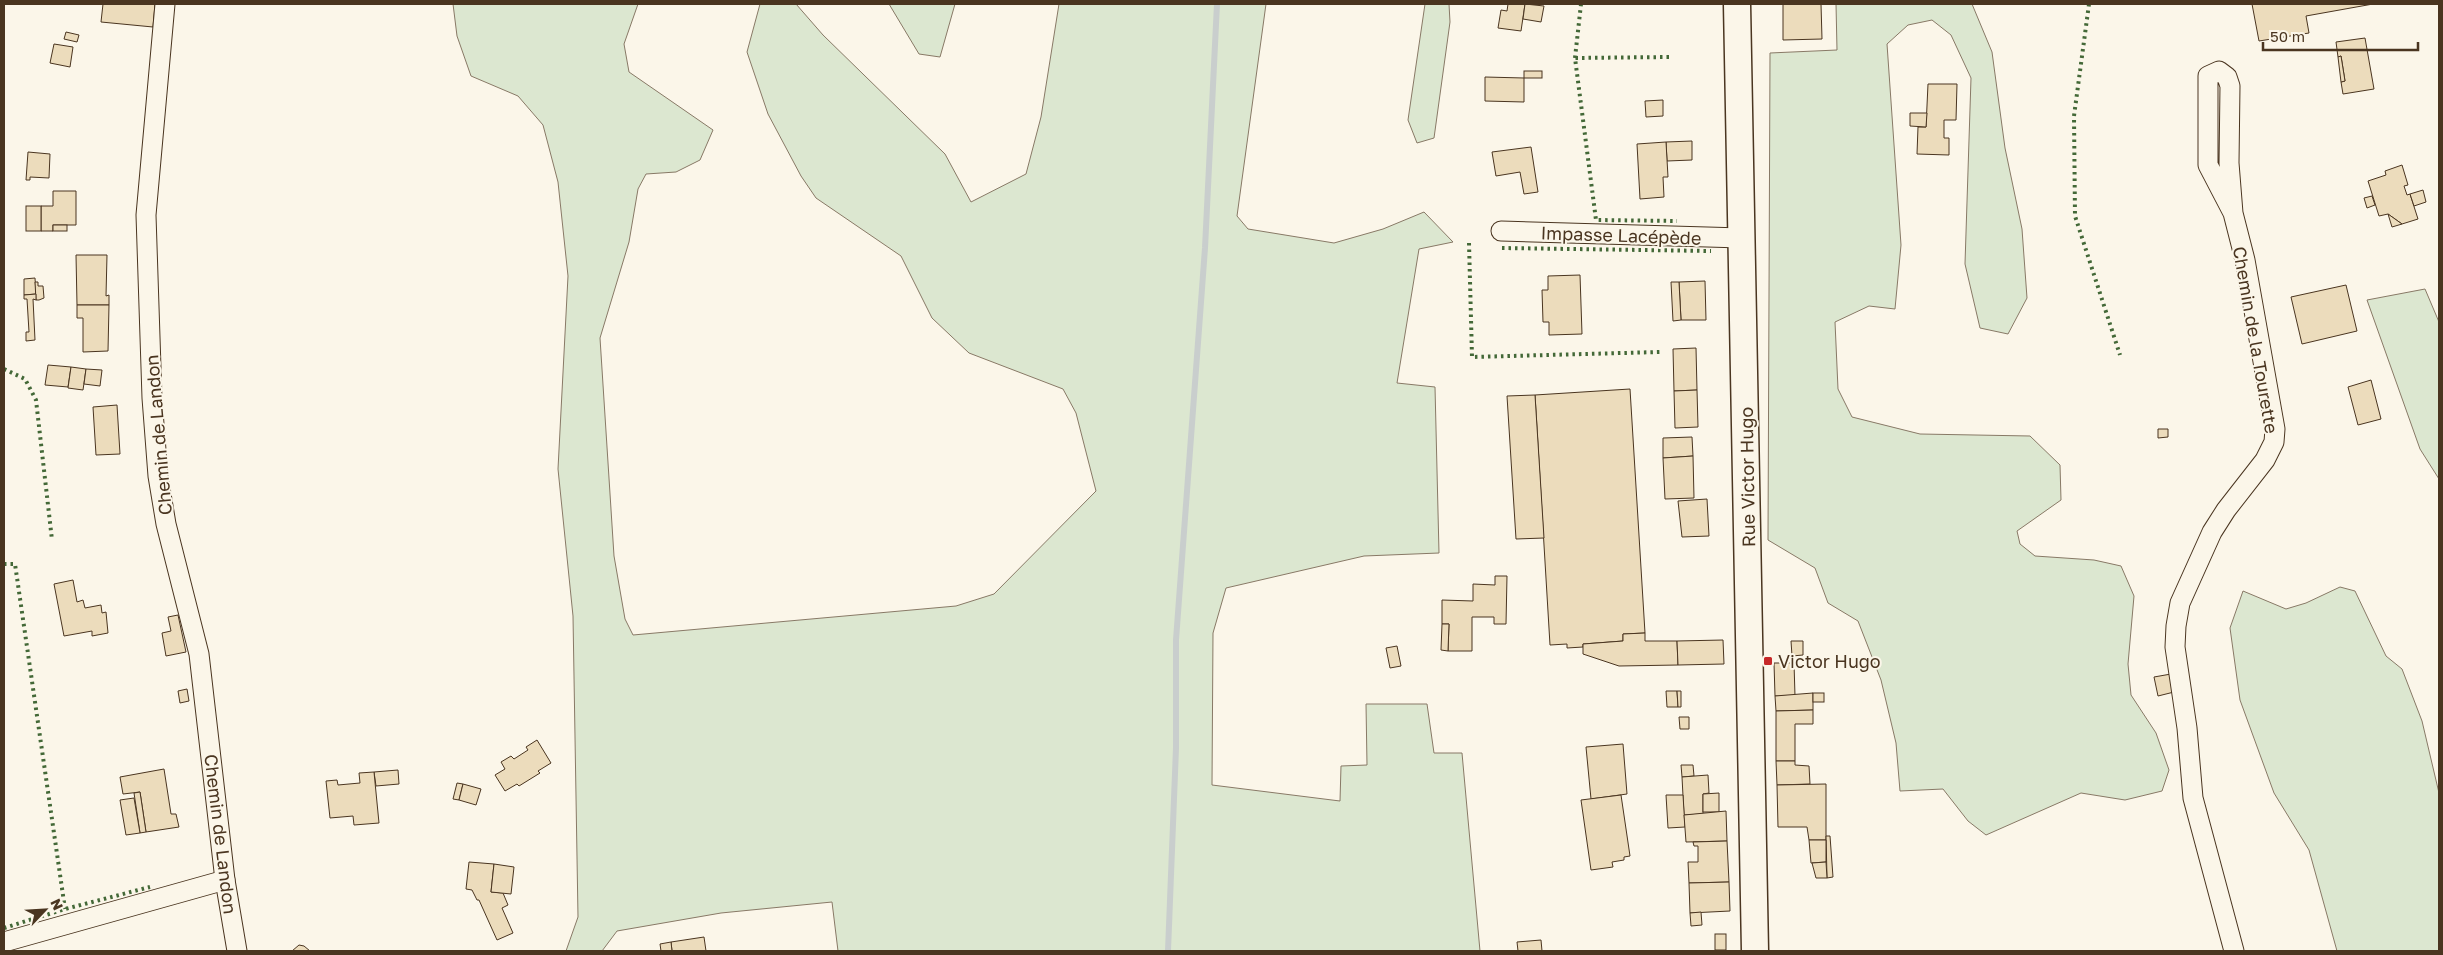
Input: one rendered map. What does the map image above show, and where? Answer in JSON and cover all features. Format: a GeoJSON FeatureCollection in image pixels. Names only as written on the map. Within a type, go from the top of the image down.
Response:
{"type":"FeatureCollection","features":[{"type":"Feature","properties":{"kind":"main road","name":"Rue Victor Hugo"},"geometry":{"type":"LineString","coordinates":[[1738,4],[1755,951]]}},
{"type":"Feature","properties":{"kind":"street","name":"Chemin de Landon"},"geometry":{"type":"LineString","coordinates":[[165,4],[146,214],[152,398],[158,476],[166,524],[199,654],[226,880],[237,951]]}},
{"type":"Feature","properties":{"kind":"street","name":"Chemin de la Tourette"},"geometry":{"type":"LineString","coordinates":[[2230,86],[2229,163],[2233,213],[2245,260],[2275,428],[2274,442],[2265,460],[2226,510],[2212,532],[2180,603],[2175,647],[2188,728],[2193,798],[2234,951]]}},
{"type":"Feature","properties":{"kind":"street","name":"Impasse Lacépède"},"geometry":{"type":"LineString","coordinates":[[1501,232],[1742,238]]}},
{"type":"Feature","properties":{"kind":"street"},"geometry":{"type":"LineString","coordinates":[[4,942],[226,880]]}},
{"type":"Feature","properties":{"kind":"green space"},"geometry":{"type":"Polygon","coordinates":[[[453,4],[638,4],[624,44],[629,72],[713,130],[700,160],[676,172],[646,174],[638,189],[629,242],[600,338],[614,556],[625,619],[633,635],[956,606],[994,594],[1096,491],[1076,413],[1063,389],[969,353],[932,318],[901,256],[816,198],[801,176],[768,114],[747,52],[760,4],[796,4],[823,35],[945,154],[971,202],[1026,174],[1041,117],[1059,4],[1266,4],[1237,216],[1248,229],[1334,243],[1383,229],[1424,212],[1453,242],[1419,249],[1397,383],[1435,387],[1439,553],[1364,556],[1226,588],[1213,633],[1212,785],[1340,801],[1341,766],[1367,765],[1366,704],[1427,704],[1434,753],[1462,753],[1480,951],[838,951],[832,902],[721,913],[617,931],[602,951],[566,951],[578,917],[573,616],[558,469],[568,276],[558,182],[543,125],[518,96],[471,76],[457,36],[453,4]]]}},
{"type":"Feature","properties":{"kind":"green space"},"geometry":{"type":"Polygon","coordinates":[[[889,4],[955,4],[940,57],[919,54],[889,4]]]}},
{"type":"Feature","properties":{"kind":"green space"},"geometry":{"type":"Polygon","coordinates":[[[1425,4],[1449,4],[1450,22],[1434,138],[1417,143],[1408,120],[1425,4]]]}},
{"type":"Feature","properties":{"kind":"green space"},"geometry":{"type":"Polygon","coordinates":[[[1836,4],[1972,4],[1992,52],[2005,148],[2022,229],[2027,298],[2008,334],[1980,328],[1965,264],[1971,78],[1951,35],[1932,20],[1908,25],[1887,44],[1901,245],[1895,309],[1869,306],[1835,322],[1838,389],[1852,417],[1920,434],[2030,436],[2060,465],[2061,500],[2017,531],[2020,544],[2035,556],[2094,560],[2121,566],[2134,596],[2128,664],[2131,695],[2156,733],[2169,770],[2162,791],[2125,800],[2081,793],[1986,835],[1968,821],[1943,789],[1900,791],[1896,743],[1881,680],[1858,621],[1828,603],[1815,568],[1768,540],[1770,53],[1837,50],[1836,4]]]}},
{"type":"Feature","properties":{"kind":"green space"},"geometry":{"type":"Polygon","coordinates":[[[2425,289],[2439,322],[2439,479],[2420,449],[2367,300],[2425,289]]]}},
{"type":"Feature","properties":{"kind":"green space"},"geometry":{"type":"Polygon","coordinates":[[[2340,587],[2355,591],[2386,656],[2402,669],[2422,721],[2439,793],[2439,951],[2337,951],[2309,850],[2274,793],[2240,700],[2230,628],[2243,591],[2286,609],[2306,603],[2340,587]]]}},
{"type":"Feature","properties":{"kind":"building"},"geometry":{"type":"Polygon","coordinates":[[[103,4],[155,4],[153,27],[101,22],[103,4]]]}},
{"type":"Feature","properties":{"kind":"building"},"geometry":{"type":"Polygon","coordinates":[[[1508,4],[1525,4],[1521,31],[1498,28],[1501,10],[1507,11],[1508,4]]]}},
{"type":"Feature","properties":{"kind":"building"},"geometry":{"type":"Polygon","coordinates":[[[1525,4],[1544,6],[1541,22],[1523,19],[1525,4]]]}},
{"type":"Feature","properties":{"kind":"building"},"geometry":{"type":"Polygon","coordinates":[[[1783,4],[1821,4],[1822,39],[1783,40],[1783,4]]]}},
{"type":"Feature","properties":{"kind":"building"},"geometry":{"type":"Polygon","coordinates":[[[2252,4],[2373,4],[2306,16],[2309,33],[2259,41],[2252,4]]]}},
{"type":"Feature","properties":{"kind":"building"},"geometry":{"type":"Polygon","coordinates":[[[66,32],[79,35],[77,42],[64,39],[66,32]]]}},
{"type":"Feature","properties":{"kind":"building"},"geometry":{"type":"Polygon","coordinates":[[[2365,38],[2374,89],[2343,94],[2341,82],[2345,81],[2341,56],[2338,57],[2336,42],[2365,38]]]}},
{"type":"Feature","properties":{"kind":"building"},"geometry":{"type":"Polygon","coordinates":[[[54,44],[73,47],[70,67],[50,63],[54,44]]]}},
{"type":"Feature","properties":{"kind":"building"},"geometry":{"type":"Polygon","coordinates":[[[2341,56],[2345,81],[2341,82],[2338,57],[2341,56]]]}},
{"type":"Feature","properties":{"kind":"building"},"geometry":{"type":"Polygon","coordinates":[[[1524,71],[1542,71],[1542,78],[1524,78],[1524,71]]]}},
{"type":"Feature","properties":{"kind":"building"},"geometry":{"type":"Polygon","coordinates":[[[1485,77],[1524,78],[1524,102],[1485,101],[1485,77]]]}},
{"type":"Feature","properties":{"kind":"building"},"geometry":{"type":"Polygon","coordinates":[[[1928,84],[1957,84],[1956,120],[1944,120],[1944,138],[1949,138],[1949,155],[1917,154],[1918,127],[1926,127],[1928,84]]]}},
{"type":"Feature","properties":{"kind":"building"},"geometry":{"type":"Polygon","coordinates":[[[1663,100],[1663,116],[1646,117],[1645,101],[1663,100]]]}},
{"type":"Feature","properties":{"kind":"building"},"geometry":{"type":"Polygon","coordinates":[[[1910,113],[1927,113],[1926,127],[1910,126],[1910,113]]]}},
{"type":"Feature","properties":{"kind":"building"},"geometry":{"type":"Polygon","coordinates":[[[1692,141],[1692,160],[1667,161],[1666,142],[1692,141]]]}},
{"type":"Feature","properties":{"kind":"building"},"geometry":{"type":"Polygon","coordinates":[[[1666,142],[1668,177],[1663,177],[1664,197],[1640,199],[1637,144],[1666,142]]]}},
{"type":"Feature","properties":{"kind":"building"},"geometry":{"type":"Polygon","coordinates":[[[1531,147],[1538,192],[1524,194],[1520,172],[1496,176],[1492,152],[1531,147]]]}},
{"type":"Feature","properties":{"kind":"building"},"geometry":{"type":"Polygon","coordinates":[[[28,152],[50,154],[49,178],[30,177],[30,180],[26,180],[28,152]]]}},
{"type":"Feature","properties":{"kind":"building"},"geometry":{"type":"Polygon","coordinates":[[[2402,165],[2408,185],[2404,186],[2407,195],[2410,194],[2418,219],[2402,224],[2388,214],[2379,216],[2368,181],[2386,175],[2385,171],[2402,165]]]}},
{"type":"Feature","properties":{"kind":"building"},"geometry":{"type":"Polygon","coordinates":[[[2423,190],[2426,202],[2414,206],[2410,194],[2423,190]]]}},
{"type":"Feature","properties":{"kind":"building"},"geometry":{"type":"Polygon","coordinates":[[[53,191],[76,191],[76,225],[53,225],[53,231],[41,231],[41,206],[53,206],[53,191]]]}},
{"type":"Feature","properties":{"kind":"building"},"geometry":{"type":"Polygon","coordinates":[[[2372,196],[2375,205],[2367,208],[2364,198],[2372,196]]]}},
{"type":"Feature","properties":{"kind":"building"},"geometry":{"type":"Polygon","coordinates":[[[26,206],[41,206],[41,231],[26,231],[26,206]]]}},
{"type":"Feature","properties":{"kind":"building"},"geometry":{"type":"Polygon","coordinates":[[[2388,214],[2402,224],[2392,227],[2388,214]]]}},
{"type":"Feature","properties":{"kind":"building"},"geometry":{"type":"Polygon","coordinates":[[[53,225],[67,225],[67,231],[53,231],[53,225]]]}},
{"type":"Feature","properties":{"kind":"building"},"geometry":{"type":"Polygon","coordinates":[[[76,255],[107,255],[106,296],[109,295],[109,305],[77,305],[76,255]]]}},
{"type":"Feature","properties":{"kind":"building"},"geometry":{"type":"Polygon","coordinates":[[[1580,275],[1582,334],[1549,335],[1549,322],[1543,322],[1542,290],[1548,290],[1548,276],[1580,275]]]}},
{"type":"Feature","properties":{"kind":"building"},"geometry":{"type":"Polygon","coordinates":[[[35,278],[36,294],[24,295],[24,279],[35,278]]]}},
{"type":"Feature","properties":{"kind":"building"},"geometry":{"type":"Polygon","coordinates":[[[1705,281],[1706,320],[1681,320],[1679,282],[1705,281]]]}},
{"type":"Feature","properties":{"kind":"building"},"geometry":{"type":"Polygon","coordinates":[[[35,282],[38,282],[38,286],[43,286],[44,298],[39,300],[36,300],[35,282]]]}},
{"type":"Feature","properties":{"kind":"building"},"geometry":{"type":"Polygon","coordinates":[[[1671,282],[1679,282],[1681,320],[1673,321],[1671,282]]]}},
{"type":"Feature","properties":{"kind":"building"},"geometry":{"type":"Polygon","coordinates":[[[2346,285],[2357,331],[2302,344],[2291,297],[2346,285]]]}},
{"type":"Feature","properties":{"kind":"building"},"geometry":{"type":"Polygon","coordinates":[[[36,294],[36,300],[33,299],[35,340],[26,341],[26,332],[29,332],[27,299],[24,299],[24,295],[36,294]]]}},
{"type":"Feature","properties":{"kind":"building"},"geometry":{"type":"Polygon","coordinates":[[[77,305],[109,305],[108,351],[83,352],[83,318],[77,318],[77,305]]]}},
{"type":"Feature","properties":{"kind":"building"},"geometry":{"type":"Polygon","coordinates":[[[1696,348],[1697,390],[1674,391],[1673,349],[1696,348]]]}},
{"type":"Feature","properties":{"kind":"building"},"geometry":{"type":"Polygon","coordinates":[[[48,365],[71,367],[68,387],[45,385],[48,365]]]}},
{"type":"Feature","properties":{"kind":"building"},"geometry":{"type":"Polygon","coordinates":[[[71,367],[86,369],[83,390],[68,388],[71,367]]]}},
{"type":"Feature","properties":{"kind":"building"},"geometry":{"type":"Polygon","coordinates":[[[86,369],[102,370],[100,386],[84,384],[86,369]]]}},
{"type":"Feature","properties":{"kind":"building"},"geometry":{"type":"Polygon","coordinates":[[[2371,380],[2381,419],[2358,425],[2348,387],[2371,380]]]}},
{"type":"Feature","properties":{"kind":"building"},"geometry":{"type":"Polygon","coordinates":[[[1630,389],[1645,633],[1623,634],[1623,641],[1583,644],[1583,647],[1567,648],[1567,644],[1550,645],[1535,395],[1630,389]]]}},
{"type":"Feature","properties":{"kind":"building"},"geometry":{"type":"Polygon","coordinates":[[[1697,390],[1698,427],[1675,428],[1674,391],[1697,390]]]}},
{"type":"Feature","properties":{"kind":"building"},"geometry":{"type":"Polygon","coordinates":[[[1535,395],[1544,538],[1516,539],[1507,396],[1535,395]]]}},
{"type":"Feature","properties":{"kind":"building"},"geometry":{"type":"Polygon","coordinates":[[[117,405],[120,454],[96,455],[93,407],[117,405]]]}},
{"type":"Feature","properties":{"kind":"building"},"geometry":{"type":"Polygon","coordinates":[[[2158,429],[2168,429],[2168,437],[2158,438],[2158,429]]]}},
{"type":"Feature","properties":{"kind":"building"},"geometry":{"type":"Polygon","coordinates":[[[1692,437],[1693,456],[1663,458],[1663,438],[1692,437]]]}},
{"type":"Feature","properties":{"kind":"building"},"geometry":{"type":"Polygon","coordinates":[[[1693,456],[1694,498],[1665,499],[1663,458],[1693,456]]]}},
{"type":"Feature","properties":{"kind":"building"},"geometry":{"type":"Polygon","coordinates":[[[1707,499],[1709,536],[1682,537],[1678,501],[1707,499]]]}},
{"type":"Feature","properties":{"kind":"building"},"geometry":{"type":"Polygon","coordinates":[[[1495,576],[1507,576],[1506,624],[1494,624],[1494,617],[1472,617],[1472,651],[1448,651],[1449,624],[1442,624],[1442,600],[1473,601],[1473,584],[1495,585],[1495,576]]]}},
{"type":"Feature","properties":{"kind":"building"},"geometry":{"type":"Polygon","coordinates":[[[73,580],[77,602],[83,600],[85,608],[101,605],[102,613],[106,612],[108,633],[92,636],[92,631],[64,636],[54,584],[73,580]]]}},
{"type":"Feature","properties":{"kind":"building"},"geometry":{"type":"Polygon","coordinates":[[[178,615],[186,652],[166,656],[162,633],[171,631],[168,617],[178,615]]]}},
{"type":"Feature","properties":{"kind":"building"},"geometry":{"type":"Polygon","coordinates":[[[1442,624],[1449,624],[1448,651],[1441,650],[1442,624]]]}},
{"type":"Feature","properties":{"kind":"building"},"geometry":{"type":"Polygon","coordinates":[[[1645,633],[1645,641],[1677,641],[1678,665],[1619,666],[1583,654],[1583,644],[1623,641],[1623,634],[1645,633]]]}},
{"type":"Feature","properties":{"kind":"building"},"geometry":{"type":"Polygon","coordinates":[[[1723,640],[1724,664],[1678,665],[1677,641],[1723,640]]]}},
{"type":"Feature","properties":{"kind":"building"},"geometry":{"type":"Polygon","coordinates":[[[1791,641],[1803,641],[1803,655],[1792,656],[1791,641]]]}},
{"type":"Feature","properties":{"kind":"building"},"geometry":{"type":"Polygon","coordinates":[[[1397,646],[1401,666],[1390,668],[1386,648],[1397,646]]]}},
{"type":"Feature","properties":{"kind":"building"},"geometry":{"type":"Polygon","coordinates":[[[1774,663],[1794,663],[1795,696],[1775,696],[1774,663]]]}},
{"type":"Feature","properties":{"kind":"building"},"geometry":{"type":"Polygon","coordinates":[[[2171,674],[2174,692],[2158,696],[2154,677],[2171,674]]]}},
{"type":"Feature","properties":{"kind":"building"},"geometry":{"type":"Polygon","coordinates":[[[187,689],[189,701],[180,703],[178,691],[187,689]]]}},
{"type":"Feature","properties":{"kind":"building"},"geometry":{"type":"Polygon","coordinates":[[[1666,691],[1677,691],[1678,707],[1667,707],[1666,691]]]}},
{"type":"Feature","properties":{"kind":"building"},"geometry":{"type":"Polygon","coordinates":[[[1677,691],[1681,691],[1681,707],[1678,707],[1677,691]]]}},
{"type":"Feature","properties":{"kind":"building"},"geometry":{"type":"Polygon","coordinates":[[[1813,693],[1813,710],[1776,711],[1775,696],[1813,693]]]}},
{"type":"Feature","properties":{"kind":"building"},"geometry":{"type":"Polygon","coordinates":[[[1813,693],[1824,693],[1824,702],[1813,702],[1813,693]]]}},
{"type":"Feature","properties":{"kind":"building"},"geometry":{"type":"Polygon","coordinates":[[[1813,710],[1813,724],[1795,724],[1795,761],[1776,761],[1776,711],[1813,710]]]}},
{"type":"Feature","properties":{"kind":"building"},"geometry":{"type":"Polygon","coordinates":[[[1679,717],[1689,717],[1689,729],[1680,729],[1679,717]]]}},
{"type":"Feature","properties":{"kind":"building"},"geometry":{"type":"Polygon","coordinates":[[[537,740],[551,763],[538,771],[540,773],[519,786],[517,784],[505,791],[495,775],[505,769],[501,762],[511,756],[514,759],[528,750],[526,747],[537,740]]]}},
{"type":"Feature","properties":{"kind":"building"},"geometry":{"type":"Polygon","coordinates":[[[1623,744],[1627,794],[1591,799],[1586,747],[1623,744]]]}},
{"type":"Feature","properties":{"kind":"building"},"geometry":{"type":"Polygon","coordinates":[[[1776,761],[1795,761],[1795,765],[1809,766],[1810,784],[1777,785],[1776,761]]]}},
{"type":"Feature","properties":{"kind":"building"},"geometry":{"type":"Polygon","coordinates":[[[1681,765],[1693,765],[1694,776],[1682,777],[1681,765]]]}},
{"type":"Feature","properties":{"kind":"building"},"geometry":{"type":"Polygon","coordinates":[[[164,769],[171,814],[176,814],[179,827],[146,832],[140,792],[123,794],[120,777],[164,769]]]}},
{"type":"Feature","properties":{"kind":"building"},"geometry":{"type":"Polygon","coordinates":[[[398,770],[399,784],[376,786],[374,772],[398,770]]]}},
{"type":"Feature","properties":{"kind":"building"},"geometry":{"type":"Polygon","coordinates":[[[374,772],[379,823],[354,825],[353,816],[330,818],[326,781],[337,780],[338,785],[360,783],[359,773],[374,772]]]}},
{"type":"Feature","properties":{"kind":"building"},"geometry":{"type":"Polygon","coordinates":[[[1708,775],[1709,793],[1703,794],[1703,814],[1684,815],[1682,777],[1708,775]]]}},
{"type":"Feature","properties":{"kind":"building"},"geometry":{"type":"Polygon","coordinates":[[[457,783],[463,784],[459,800],[453,799],[457,783]]]}},
{"type":"Feature","properties":{"kind":"building"},"geometry":{"type":"Polygon","coordinates":[[[463,784],[481,789],[476,805],[459,800],[463,784]]]}},
{"type":"Feature","properties":{"kind":"building"},"geometry":{"type":"Polygon","coordinates":[[[1826,784],[1826,840],[1809,840],[1807,827],[1778,827],[1777,785],[1826,784]]]}},
{"type":"Feature","properties":{"kind":"building"},"geometry":{"type":"Polygon","coordinates":[[[140,792],[146,832],[140,833],[134,793],[140,792]]]}},
{"type":"Feature","properties":{"kind":"building"},"geometry":{"type":"Polygon","coordinates":[[[1719,793],[1719,812],[1703,812],[1703,794],[1719,793]]]}},
{"type":"Feature","properties":{"kind":"building"},"geometry":{"type":"Polygon","coordinates":[[[1621,795],[1630,856],[1624,857],[1624,860],[1612,862],[1613,867],[1591,870],[1581,800],[1621,795]]]}},
{"type":"Feature","properties":{"kind":"building"},"geometry":{"type":"Polygon","coordinates":[[[1666,795],[1683,795],[1685,827],[1668,828],[1666,795]]]}},
{"type":"Feature","properties":{"kind":"building"},"geometry":{"type":"Polygon","coordinates":[[[134,798],[140,833],[126,835],[120,800],[134,798]]]}},
{"type":"Feature","properties":{"kind":"building"},"geometry":{"type":"Polygon","coordinates":[[[1726,811],[1727,841],[1686,842],[1684,815],[1726,811]]]}},
{"type":"Feature","properties":{"kind":"building"},"geometry":{"type":"Polygon","coordinates":[[[1826,836],[1830,836],[1833,877],[1827,878],[1826,836]]]}},
{"type":"Feature","properties":{"kind":"building"},"geometry":{"type":"Polygon","coordinates":[[[1809,840],[1826,840],[1826,862],[1811,863],[1809,840]]]}},
{"type":"Feature","properties":{"kind":"building"},"geometry":{"type":"Polygon","coordinates":[[[1727,841],[1729,882],[1689,883],[1688,862],[1698,862],[1698,846],[1694,846],[1693,842],[1727,841]]]}},
{"type":"Feature","properties":{"kind":"building"},"geometry":{"type":"Polygon","coordinates":[[[469,862],[494,864],[491,892],[503,893],[508,905],[502,908],[513,933],[497,940],[479,900],[477,900],[472,890],[466,889],[469,862]]]}},
{"type":"Feature","properties":{"kind":"building"},"geometry":{"type":"Polygon","coordinates":[[[1826,862],[1827,878],[1816,878],[1812,863],[1826,862]]]}},
{"type":"Feature","properties":{"kind":"building"},"geometry":{"type":"Polygon","coordinates":[[[494,864],[514,867],[511,894],[491,892],[494,864]]]}},
{"type":"Feature","properties":{"kind":"building"},"geometry":{"type":"Polygon","coordinates":[[[1729,882],[1730,911],[1690,913],[1689,883],[1729,882]]]}},
{"type":"Feature","properties":{"kind":"building"},"geometry":{"type":"Polygon","coordinates":[[[1701,912],[1702,925],[1691,926],[1690,913],[1701,912]]]}},
{"type":"Feature","properties":{"kind":"building"},"geometry":{"type":"Polygon","coordinates":[[[1715,934],[1726,934],[1726,950],[1715,950],[1715,934]]]}},
{"type":"Feature","properties":{"kind":"building"},"geometry":{"type":"Polygon","coordinates":[[[704,937],[706,951],[672,951],[671,942],[704,937]]]}},
{"type":"Feature","properties":{"kind":"building"},"geometry":{"type":"Polygon","coordinates":[[[1541,940],[1542,951],[1518,951],[1517,942],[1541,940]]]}},
{"type":"Feature","properties":{"kind":"building"},"geometry":{"type":"Polygon","coordinates":[[[671,942],[672,951],[661,951],[660,944],[671,942]]]}},
{"type":"Feature","properties":{"kind":"building"},"geometry":{"type":"Polygon","coordinates":[[[299,945],[304,946],[310,951],[292,951],[299,945]]]}},
{"type":"Feature","properties":{"kind":"waterway"},"geometry":{"type":"LineString","coordinates":[[1168,951],[1176,748],[1176,640],[1205,248],[1217,4]]}},
{"type":"Feature","properties":{"kind":"hedge"},"geometry":{"type":"LineString","coordinates":[[1575,58],[1581,4]]}},
{"type":"Feature","properties":{"kind":"hedge"},"geometry":{"type":"LineString","coordinates":[[2089,4],[2074,116],[2075,216],[2120,355]]}},
{"type":"Feature","properties":{"kind":"hedge"},"geometry":{"type":"LineString","coordinates":[[1669,57],[1575,58],[1596,220],[1677,221]]}},
{"type":"Feature","properties":{"kind":"hedge"},"geometry":{"type":"LineString","coordinates":[[1469,243],[1472,357],[1660,352]]}},
{"type":"Feature","properties":{"kind":"hedge"},"geometry":{"type":"LineString","coordinates":[[1502,248],[1711,251]]}},
{"type":"Feature","properties":{"kind":"hedge"},"geometry":{"type":"LineString","coordinates":[[4,369],[25,379],[36,400],[52,540]]}},
{"type":"Feature","properties":{"kind":"hedge"},"geometry":{"type":"LineString","coordinates":[[4,564],[15,564],[65,909]]}},
{"type":"Feature","properties":{"kind":"hedge"},"geometry":{"type":"LineString","coordinates":[[4,928],[65,909],[150,887]]}},
{"type":"Feature","properties":{"kind":"place","name":"Victor Hugo"},"geometry":{"type":"Point","coordinates":[1768,661]}}]}
